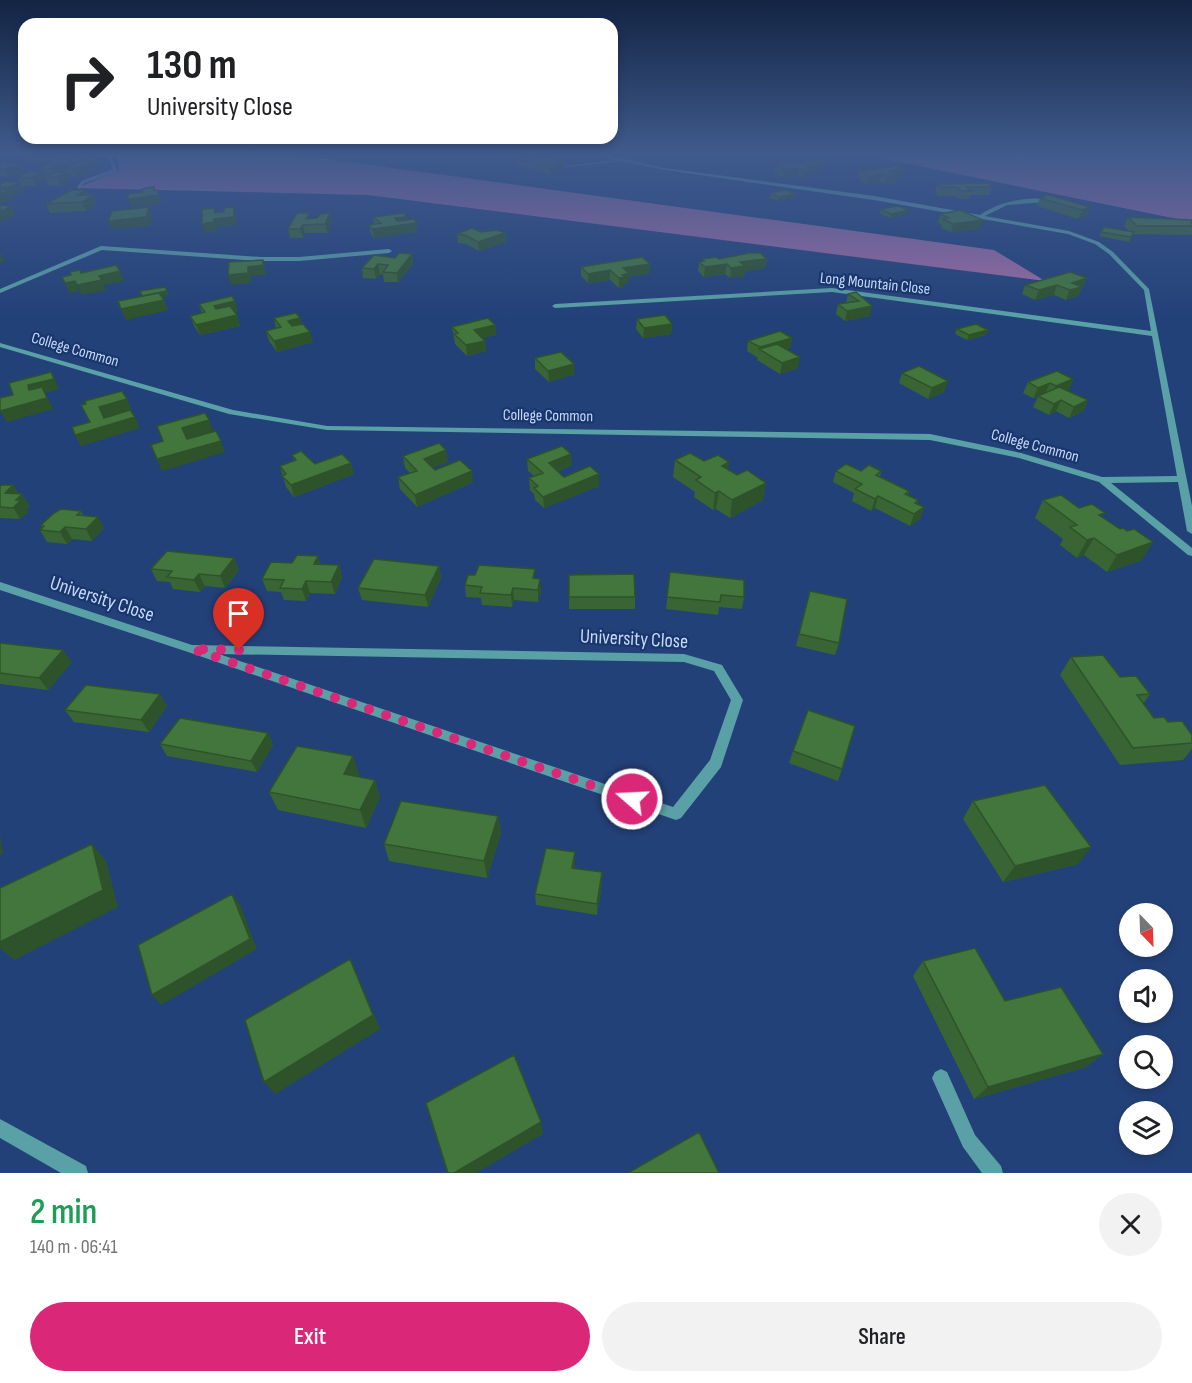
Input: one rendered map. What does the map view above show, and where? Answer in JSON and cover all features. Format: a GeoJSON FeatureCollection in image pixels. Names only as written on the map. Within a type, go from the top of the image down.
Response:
{"type":"FeatureCollection","features":[{"type":"Feature","properties":{"kind":"street"},"geometry":{"type":"LineString","coordinates":[[934,209],[1070,233],[1097,243],[1111,253],[1147,290],[1192,531]]}},
{"type":"Feature","properties":{"kind":"street"},"geometry":{"type":"LineString","coordinates":[[981,217],[992,209]]}},
{"type":"Feature","properties":{"kind":"street"},"geometry":{"type":"LineString","coordinates":[[0,291],[101,248],[261,259],[299,259],[389,251]]}},
{"type":"Feature","properties":{"kind":"street","name":"Long Mountain Close"},"geometry":{"type":"LineString","coordinates":[[555,306],[832,290],[1155,334]]}},
{"type":"Feature","properties":{"kind":"street","name":"College Common"},"geometry":{"type":"LineString","coordinates":[[0,345],[232,412],[327,428],[930,436],[1021,456],[1102,480],[1181,479]]}},
{"type":"Feature","properties":{"kind":"street","name":"College Common"},"geometry":{"type":"LineString","coordinates":[[1102,480],[1192,553]]}},
{"type":"Feature","properties":{"kind":"street","name":"University Close"},"geometry":{"type":"LineString","coordinates":[[0,586],[675,814],[716,763],[737,700],[718,668],[684,658],[192,649]]}},
{"type":"Feature","properties":{"kind":"street"},"geometry":{"type":"LineString","coordinates":[[941,1078],[969,1141],[994,1173]]}},
{"type":"Feature","properties":{"kind":"street"},"geometry":{"type":"LineString","coordinates":[[0,1128],[79,1173]]}},
{"type":"Feature","properties":{"kind":"shaded area"},"geometry":{"type":"Polygon","coordinates":[[[476,209],[691,209],[994,250],[1045,281],[476,209]]]}},
{"type":"Feature","properties":{"kind":"shaded area"},"geometry":{"type":"Polygon","coordinates":[[[1127,209],[1192,209],[1192,222],[1127,209]]]}},
{"type":"Feature","properties":{"kind":"building"},"geometry":{"type":"Polygon","coordinates":[[[148,209],[146,217],[108,221],[112,211],[148,209]]]}},
{"type":"Feature","properties":{"kind":"building"},"geometry":{"type":"Polygon","coordinates":[[[202,209],[214,209],[215,213],[224,212],[224,209],[234,209],[234,217],[214,219],[214,222],[202,224],[202,209]]]}},
{"type":"Feature","properties":{"kind":"building"},"geometry":{"type":"Polygon","coordinates":[[[881,209],[906,209],[909,210],[891,214],[881,209]]]}},
{"type":"Feature","properties":{"kind":"building"},"geometry":{"type":"Polygon","coordinates":[[[960,210],[983,220],[953,224],[943,219],[949,218],[940,214],[960,210]]]}},
{"type":"Feature","properties":{"kind":"building"},"geometry":{"type":"Polygon","coordinates":[[[297,213],[310,213],[306,219],[330,213],[325,224],[303,225],[300,229],[288,229],[297,213]]]}},
{"type":"Feature","properties":{"kind":"building"},"geometry":{"type":"Polygon","coordinates":[[[404,213],[407,217],[395,218],[397,221],[414,219],[417,223],[372,229],[369,225],[381,223],[373,217],[404,213]]]}},
{"type":"Feature","properties":{"kind":"building"},"geometry":{"type":"Polygon","coordinates":[[[1128,217],[1192,220],[1192,226],[1137,226],[1128,217]]]}},
{"type":"Feature","properties":{"kind":"building"},"geometry":{"type":"Polygon","coordinates":[[[1104,227],[1134,232],[1131,237],[1101,232],[1104,227]]]}},
{"type":"Feature","properties":{"kind":"building"},"geometry":{"type":"Polygon","coordinates":[[[472,228],[481,232],[497,230],[505,233],[478,242],[465,235],[457,234],[472,228]]]}},
{"type":"Feature","properties":{"kind":"building"},"geometry":{"type":"Polygon","coordinates":[[[399,253],[412,254],[397,273],[383,272],[388,265],[378,264],[374,269],[362,268],[374,255],[395,258],[399,253]]]}},
{"type":"Feature","properties":{"kind":"building"},"geometry":{"type":"Polygon","coordinates":[[[760,253],[767,259],[740,262],[745,266],[731,268],[727,264],[705,267],[699,262],[704,261],[702,259],[716,257],[719,259],[760,253]]]}},
{"type":"Feature","properties":{"kind":"building"},"geometry":{"type":"Polygon","coordinates":[[[642,257],[650,264],[623,268],[629,273],[619,278],[610,270],[588,274],[581,267],[642,257]]]}},
{"type":"Feature","properties":{"kind":"building"},"geometry":{"type":"Polygon","coordinates":[[[263,260],[263,265],[248,267],[248,273],[228,275],[229,262],[263,260]]]}},
{"type":"Feature","properties":{"kind":"building"},"geometry":{"type":"Polygon","coordinates":[[[116,265],[120,271],[99,276],[102,280],[77,285],[75,281],[65,283],[62,277],[71,275],[70,272],[80,270],[81,273],[116,265]]]}},
{"type":"Feature","properties":{"kind":"building"},"geometry":{"type":"Polygon","coordinates":[[[1070,272],[1087,278],[1072,283],[1082,287],[1070,290],[1057,285],[1039,290],[1025,285],[1070,272]]]}},
{"type":"Feature","properties":{"kind":"building"},"geometry":{"type":"Polygon","coordinates":[[[165,287],[167,291],[142,296],[140,291],[165,287]]]}},
{"type":"Feature","properties":{"kind":"building"},"geometry":{"type":"Polygon","coordinates":[[[856,292],[872,306],[847,311],[838,304],[859,301],[848,294],[856,292]]]}},
{"type":"Feature","properties":{"kind":"building"},"geometry":{"type":"Polygon","coordinates":[[[159,293],[164,300],[121,309],[118,301],[159,293]]]}},
{"type":"Feature","properties":{"kind":"building"},"geometry":{"type":"Polygon","coordinates":[[[232,296],[235,301],[214,306],[216,309],[230,306],[237,315],[196,325],[190,316],[205,312],[199,304],[232,296]]]}},
{"type":"Feature","properties":{"kind":"building"},"geometry":{"type":"Polygon","coordinates":[[[296,313],[300,318],[288,321],[292,326],[303,324],[310,332],[274,341],[266,331],[281,327],[274,318],[296,313]]]}},
{"type":"Feature","properties":{"kind":"building"},"geometry":{"type":"Polygon","coordinates":[[[665,315],[672,324],[644,328],[637,319],[665,315]]]}},
{"type":"Feature","properties":{"kind":"building"},"geometry":{"type":"Polygon","coordinates":[[[488,318],[495,325],[474,330],[485,341],[466,345],[454,334],[458,333],[452,327],[488,318]]]}},
{"type":"Feature","properties":{"kind":"building"},"geometry":{"type":"Polygon","coordinates":[[[976,324],[988,330],[969,335],[957,329],[976,324]]]}},
{"type":"Feature","properties":{"kind":"building"},"geometry":{"type":"Polygon","coordinates":[[[780,331],[792,338],[760,347],[748,341],[780,331]]]}},
{"type":"Feature","properties":{"kind":"building"},"geometry":{"type":"Polygon","coordinates":[[[777,344],[800,357],[782,363],[759,349],[777,344]]]}},
{"type":"Feature","properties":{"kind":"building"},"geometry":{"type":"Polygon","coordinates":[[[561,352],[574,364],[548,371],[535,358],[561,352]]]}},
{"type":"Feature","properties":{"kind":"building"},"geometry":{"type":"Polygon","coordinates":[[[919,366],[948,381],[932,388],[902,373],[919,366]]]}},
{"type":"Feature","properties":{"kind":"building"},"geometry":{"type":"Polygon","coordinates":[[[1057,371],[1073,379],[1056,386],[1050,383],[1038,388],[1028,382],[1057,371]]]}},
{"type":"Feature","properties":{"kind":"building"},"geometry":{"type":"Polygon","coordinates":[[[51,372],[54,379],[28,385],[29,390],[42,387],[47,398],[0,411],[0,398],[13,395],[9,383],[51,372]]]}},
{"type":"Feature","properties":{"kind":"building"},"geometry":{"type":"Polygon","coordinates":[[[1059,387],[1088,400],[1074,407],[1061,400],[1054,404],[1038,396],[1059,387]]]}},
{"type":"Feature","properties":{"kind":"building"},"geometry":{"type":"Polygon","coordinates":[[[122,391],[127,399],[99,407],[104,418],[130,410],[135,417],[75,435],[72,427],[90,422],[81,405],[86,404],[85,401],[122,391]]]}},
{"type":"Feature","properties":{"kind":"building"},"geometry":{"type":"Polygon","coordinates":[[[205,413],[209,420],[182,428],[187,439],[216,431],[221,441],[157,459],[151,445],[163,441],[157,426],[205,413]]]}},
{"type":"Feature","properties":{"kind":"building"},"geometry":{"type":"Polygon","coordinates":[[[439,443],[446,450],[424,459],[435,470],[460,460],[472,471],[415,495],[398,477],[417,471],[403,456],[439,443]]]}},
{"type":"Feature","properties":{"kind":"building"},"geometry":{"type":"Polygon","coordinates":[[[562,446],[571,454],[549,463],[564,477],[590,466],[599,474],[543,497],[534,488],[538,486],[529,478],[543,473],[527,459],[562,446]]]}},
{"type":"Feature","properties":{"kind":"building"},"geometry":{"type":"Polygon","coordinates":[[[301,451],[315,464],[342,454],[351,463],[291,485],[282,476],[286,474],[280,466],[296,460],[292,455],[301,451]]]}},
{"type":"Feature","properties":{"kind":"building"},"geometry":{"type":"Polygon","coordinates":[[[690,453],[704,461],[718,455],[729,462],[722,466],[737,475],[747,470],[766,483],[732,500],[719,491],[715,493],[696,480],[701,477],[675,460],[690,453]]]}},
{"type":"Feature","properties":{"kind":"building"},"geometry":{"type":"Polygon","coordinates":[[[846,464],[861,471],[869,465],[881,471],[876,475],[909,491],[905,494],[918,500],[915,503],[924,507],[914,514],[878,496],[875,499],[855,489],[862,484],[836,471],[846,464]]]}},
{"type":"Feature","properties":{"kind":"building"},"geometry":{"type":"Polygon","coordinates":[[[13,485],[5,493],[22,494],[16,500],[21,500],[13,508],[0,507],[0,486],[13,485]]]}},
{"type":"Feature","properties":{"kind":"building"},"geometry":{"type":"Polygon","coordinates":[[[1061,495],[1079,508],[1092,504],[1105,513],[1099,515],[1120,529],[1127,531],[1134,529],[1153,542],[1117,555],[1094,538],[1087,540],[1070,527],[1077,525],[1043,500],[1061,495]]]}},
{"type":"Feature","properties":{"kind":"building"},"geometry":{"type":"Polygon","coordinates":[[[61,509],[81,511],[77,515],[98,517],[86,529],[65,527],[60,532],[40,530],[44,526],[41,525],[61,509]]]}},
{"type":"Feature","properties":{"kind":"building"},"geometry":{"type":"Polygon","coordinates":[[[167,551],[234,558],[220,576],[199,574],[194,580],[167,577],[172,571],[151,569],[167,551]]]}},
{"type":"Feature","properties":{"kind":"building"},"geometry":{"type":"Polygon","coordinates":[[[297,555],[318,556],[314,564],[339,565],[331,582],[306,581],[302,589],[280,588],[284,580],[262,579],[271,562],[292,563],[297,555]]]}},
{"type":"Feature","properties":{"kind":"building"},"geometry":{"type":"Polygon","coordinates":[[[374,559],[439,566],[425,595],[358,588],[374,559]]]}},
{"type":"Feature","properties":{"kind":"building"},"geometry":{"type":"Polygon","coordinates":[[[479,565],[535,569],[533,578],[540,579],[538,590],[513,588],[511,595],[480,593],[482,587],[465,585],[468,575],[475,575],[479,565]]]}},
{"type":"Feature","properties":{"kind":"building"},"geometry":{"type":"Polygon","coordinates":[[[670,572],[744,580],[744,597],[721,595],[720,602],[667,597],[670,572]]]}},
{"type":"Feature","properties":{"kind":"building"},"geometry":{"type":"Polygon","coordinates":[[[634,574],[635,597],[569,597],[569,575],[634,574]]]}},
{"type":"Feature","properties":{"kind":"building"},"geometry":{"type":"Polygon","coordinates":[[[810,591],[847,599],[839,643],[799,634],[810,591]]]}},
{"type":"Feature","properties":{"kind":"building"},"geometry":{"type":"Polygon","coordinates":[[[0,643],[63,650],[39,678],[0,673],[0,643]]]}},
{"type":"Feature","properties":{"kind":"building"},"geometry":{"type":"Polygon","coordinates":[[[1103,655],[1120,677],[1136,676],[1150,694],[1137,695],[1154,718],[1164,717],[1168,722],[1182,721],[1192,735],[1192,743],[1133,748],[1071,657],[1103,655]]]}},
{"type":"Feature","properties":{"kind":"building"},"geometry":{"type":"Polygon","coordinates":[[[86,685],[160,694],[141,720],[65,710],[86,685]]]}},
{"type":"Feature","properties":{"kind":"building"},"geometry":{"type":"Polygon","coordinates":[[[808,710],[855,726],[842,769],[793,751],[808,710]]]}},
{"type":"Feature","properties":{"kind":"building"},"geometry":{"type":"Polygon","coordinates":[[[180,718],[268,733],[251,761],[160,744],[180,718]]]}},
{"type":"Feature","properties":{"kind":"building"},"geometry":{"type":"Polygon","coordinates":[[[297,746],[353,756],[344,774],[375,780],[360,810],[269,792],[297,746]]]}},
{"type":"Feature","properties":{"kind":"building"},"geometry":{"type":"Polygon","coordinates":[[[1045,785],[1091,847],[1015,866],[973,801],[1045,785]]]}},
{"type":"Feature","properties":{"kind":"building"},"geometry":{"type":"Polygon","coordinates":[[[401,801],[498,816],[484,861],[384,844],[401,801]]]}},
{"type":"Feature","properties":{"kind":"building"},"geometry":{"type":"Polygon","coordinates":[[[92,844],[103,890],[0,942],[0,888],[92,844]]]}},
{"type":"Feature","properties":{"kind":"building"},"geometry":{"type":"Polygon","coordinates":[[[546,848],[575,852],[572,868],[602,872],[597,904],[535,894],[546,848]]]}},
{"type":"Feature","properties":{"kind":"building"},"geometry":{"type":"Polygon","coordinates":[[[232,894],[250,939],[152,995],[138,945],[232,894]]]}},
{"type":"Feature","properties":{"kind":"building"},"geometry":{"type":"Polygon","coordinates":[[[975,948],[1005,1001],[1061,987],[1103,1054],[988,1087],[923,961],[975,948]]]}},
{"type":"Feature","properties":{"kind":"building"},"geometry":{"type":"Polygon","coordinates":[[[350,959],[373,1015],[264,1082],[245,1020],[350,959]]]}},
{"type":"Feature","properties":{"kind":"building"},"geometry":{"type":"Polygon","coordinates":[[[514,1055],[541,1122],[454,1173],[448,1173],[426,1103],[514,1055]]]}},
{"type":"Feature","properties":{"kind":"building"},"geometry":{"type":"Polygon","coordinates":[[[699,1132],[719,1173],[628,1173],[699,1132]]]}},
{"type":"Feature","properties":{"kind":"route"},"geometry":{"type":"LineString","coordinates":[[239,650],[192,649],[632,799]]}}]}
